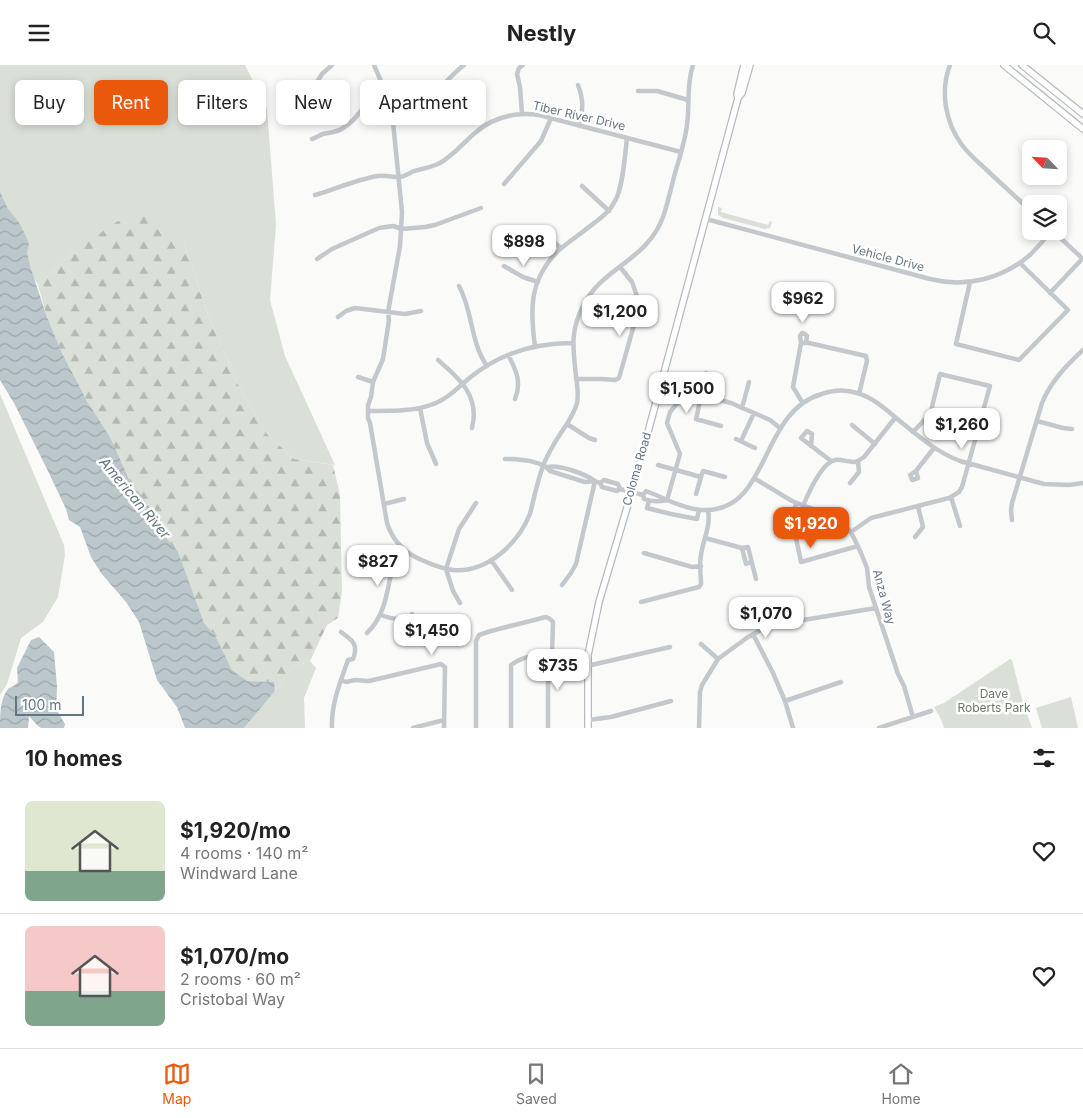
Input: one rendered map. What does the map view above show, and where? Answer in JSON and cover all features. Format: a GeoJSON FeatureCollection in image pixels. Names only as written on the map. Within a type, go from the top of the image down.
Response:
{"type":"FeatureCollection","features":[{"type":"Feature","properties":{"kind":"main road","name":"Coloma Road"},"geometry":{"type":"LineString","coordinates":[[588,728],[587,666],[598,602],[631,492],[706,219],[738,98],[737,94],[744,65]]}},
{"type":"Feature","properties":{"kind":"main road","name":"Coloma Road"},"geometry":{"type":"LineString","coordinates":[[738,98],[742,93],[750,65]]}},
{"type":"Feature","properties":{"kind":"main road"},"geometry":{"type":"LineString","coordinates":[[1004,65],[1083,129]]}},
{"type":"Feature","properties":{"kind":"main road"},"geometry":{"type":"LineString","coordinates":[[1022,65],[1083,114]]}},
{"type":"Feature","properties":{"kind":"street"},"geometry":{"type":"LineString","coordinates":[[318,80],[332,65]]}},
{"type":"Feature","properties":{"kind":"street"},"geometry":{"type":"LineString","coordinates":[[447,80],[464,65]]}},
{"type":"Feature","properties":{"kind":"street"},"geometry":{"type":"LineString","coordinates":[[522,114],[517,74],[519,68],[523,65]]}},
{"type":"Feature","properties":{"kind":"street"},"geometry":{"type":"LineString","coordinates":[[393,125],[402,229],[382,359],[373,382],[368,405],[368,418],[389,530],[392,536],[402,547],[419,559],[446,569],[471,569],[491,559],[512,543],[530,514],[554,444],[572,415],[577,401],[578,391],[572,343],[575,325],[584,304],[594,288],[642,249],[659,227],[687,126],[688,83],[693,65]]}},
{"type":"Feature","properties":{"kind":"street"},"geometry":{"type":"LineString","coordinates":[[950,65],[947,72],[945,107],[956,136],[972,157],[1022,203]]}},
{"type":"Feature","properties":{"kind":"street"},"geometry":{"type":"LineString","coordinates":[[377,66],[382,80]]}},
{"type":"Feature","properties":{"kind":"street"},"geometry":{"type":"LineString","coordinates":[[578,85],[583,106],[579,126]]}},
{"type":"Feature","properties":{"kind":"street"},"geometry":{"type":"LineString","coordinates":[[638,91],[657,91],[688,100]]}},
{"type":"Feature","properties":{"kind":"street"},"geometry":{"type":"LineString","coordinates":[[312,139],[343,129],[352,122],[360,111]]}},
{"type":"Feature","properties":{"kind":"street","name":"Tiber River Drive"},"geometry":{"type":"LineString","coordinates":[[315,195],[375,177],[406,176],[412,172],[430,167],[447,159],[475,133],[497,119],[511,115],[539,115],[681,152]]}},
{"type":"Feature","properties":{"kind":"street"},"geometry":{"type":"LineString","coordinates":[[504,184],[541,141],[551,118]]}},
{"type":"Feature","properties":{"kind":"street"},"geometry":{"type":"LineString","coordinates":[[535,347],[531,315],[533,297],[538,282],[546,267],[562,249],[609,211],[616,200],[619,194],[627,138]]}},
{"type":"Feature","properties":{"kind":"street"},"geometry":{"type":"LineString","coordinates":[[582,186],[609,211]]}},
{"type":"Feature","properties":{"kind":"street"},"geometry":{"type":"LineString","coordinates":[[317,259],[332,249],[379,228],[393,226],[402,229],[432,226],[481,208]]}},
{"type":"Feature","properties":{"kind":"street","name":"Vehicle Drive"},"geometry":{"type":"LineString","coordinates":[[706,219],[949,283],[970,282],[1005,272],[1020,263],[1044,240]]}},
{"type":"Feature","properties":{"kind":"street"},"geometry":{"type":"LineString","coordinates":[[540,231],[562,249]]}},
{"type":"Feature","properties":{"kind":"street"},"geometry":{"type":"LineString","coordinates":[[1050,293],[1083,259],[1062,240]]}},
{"type":"Feature","properties":{"kind":"street"},"geometry":{"type":"LineString","coordinates":[[970,282],[956,344],[1019,360],[1068,310],[1020,263]]}},
{"type":"Feature","properties":{"kind":"street"},"geometry":{"type":"LineString","coordinates":[[504,266],[523,277],[538,282]]}},
{"type":"Feature","properties":{"kind":"street"},"geometry":{"type":"LineString","coordinates":[[576,379],[615,381],[619,378],[637,310],[635,289],[620,267]]}},
{"type":"Feature","properties":{"kind":"street"},"geometry":{"type":"LineString","coordinates":[[459,285],[468,303],[479,353],[487,366]]}},
{"type":"Feature","properties":{"kind":"street"},"geometry":{"type":"LineString","coordinates":[[338,317],[346,311],[360,307],[405,314],[421,311]]}},
{"type":"Feature","properties":{"kind":"street"},"geometry":{"type":"LineString","coordinates":[[368,411],[384,412],[420,408],[441,401],[487,366],[508,355],[535,347],[572,343]]}},
{"type":"Feature","properties":{"kind":"street"},"geometry":{"type":"LineString","coordinates":[[802,402],[793,387],[804,343],[866,356],[867,361],[858,394]]}},
{"type":"Feature","properties":{"kind":"street"},"geometry":{"type":"LineString","coordinates":[[1012,520],[1011,510],[1019,478],[1042,403],[1050,385],[1062,370],[1072,365],[1083,350]]}},
{"type":"Feature","properties":{"kind":"street"},"geometry":{"type":"LineString","coordinates":[[508,355],[515,368],[519,382],[515,399]]}},
{"type":"Feature","properties":{"kind":"street"},"geometry":{"type":"LineString","coordinates":[[438,360],[462,384],[470,395],[474,406],[472,428]]}},
{"type":"Feature","properties":{"kind":"street"},"geometry":{"type":"LineString","coordinates":[[706,373],[696,419],[722,426]]}},
{"type":"Feature","properties":{"kind":"street"},"geometry":{"type":"LineString","coordinates":[[851,533],[871,518],[951,497],[959,492],[990,386],[940,374],[931,411],[913,432]]}},
{"type":"Feature","properties":{"kind":"street"},"geometry":{"type":"LineString","coordinates":[[358,377],[373,382]]}},
{"type":"Feature","properties":{"kind":"street"},"geometry":{"type":"LineString","coordinates":[[742,408],[749,382]]}},
{"type":"Feature","properties":{"kind":"street"},"geometry":{"type":"LineString","coordinates":[[643,495],[646,491],[667,501],[698,510],[722,507],[739,498],[745,492],[780,428],[788,416],[802,402],[830,392],[847,391],[875,402],[934,448],[952,458],[1019,478],[1054,485],[1083,483]]}},
{"type":"Feature","properties":{"kind":"street"},"geometry":{"type":"LineString","coordinates":[[667,501],[680,454],[667,423],[670,412],[681,399],[690,394],[702,395],[731,403],[770,420],[780,428]]}},
{"type":"Feature","properties":{"kind":"street"},"geometry":{"type":"LineString","coordinates":[[420,408],[427,443],[436,464]]}},
{"type":"Feature","properties":{"kind":"street"},"geometry":{"type":"LineString","coordinates":[[754,413],[739,440],[755,448]]}},
{"type":"Feature","properties":{"kind":"street"},"geometry":{"type":"LineString","coordinates":[[803,506],[814,481],[831,461],[851,462],[858,461],[864,457],[895,418]]}},
{"type":"Feature","properties":{"kind":"street"},"geometry":{"type":"LineString","coordinates":[[1036,421],[1072,429]]}},
{"type":"Feature","properties":{"kind":"street"},"geometry":{"type":"LineString","coordinates":[[567,424],[595,440]]}},
{"type":"Feature","properties":{"kind":"street"},"geometry":{"type":"LineString","coordinates":[[852,425],[875,444]]}},
{"type":"Feature","properties":{"kind":"street"},"geometry":{"type":"LineString","coordinates":[[811,446],[831,461]]}},
{"type":"Feature","properties":{"kind":"street"},"geometry":{"type":"LineString","coordinates":[[916,471],[934,448]]}},
{"type":"Feature","properties":{"kind":"street"},"geometry":{"type":"LineString","coordinates":[[505,459],[524,459],[545,467],[550,471],[585,482],[598,482]]}},
{"type":"Feature","properties":{"kind":"street"},"geometry":{"type":"LineString","coordinates":[[850,483],[859,472],[858,461]]}},
{"type":"Feature","properties":{"kind":"street"},"geometry":{"type":"LineString","coordinates":[[658,465],[701,477]]}},
{"type":"Feature","properties":{"kind":"street"},"geometry":{"type":"LineString","coordinates":[[696,494],[703,471],[725,477]]}},
{"type":"Feature","properties":{"kind":"street","name":"Anza Way"},"geometry":{"type":"LineString","coordinates":[[754,478],[796,504],[837,519],[851,533],[867,568],[876,608],[913,717]]}},
{"type":"Feature","properties":{"kind":"street"},"geometry":{"type":"LineString","coordinates":[[598,482],[602,487],[643,495],[644,499],[649,501],[667,501]]}},
{"type":"Feature","properties":{"kind":"street"},"geometry":{"type":"LineString","coordinates":[[562,585],[576,564],[598,482]]}},
{"type":"Feature","properties":{"kind":"street"},"geometry":{"type":"LineString","coordinates":[[951,497],[960,526]]}},
{"type":"Feature","properties":{"kind":"street"},"geometry":{"type":"LineString","coordinates":[[384,504],[404,499]]}},
{"type":"Feature","properties":{"kind":"street"},"geometry":{"type":"LineString","coordinates":[[649,501],[647,508],[697,519],[698,510]]}},
{"type":"Feature","properties":{"kind":"street"},"geometry":{"type":"LineString","coordinates":[[460,603],[453,591],[446,569],[459,529],[476,503]]}},
{"type":"Feature","properties":{"kind":"street"},"geometry":{"type":"LineString","coordinates":[[671,514],[674,503]]}},
{"type":"Feature","properties":{"kind":"street"},"geometry":{"type":"LineString","coordinates":[[796,504],[792,519],[801,562],[858,546]]}},
{"type":"Feature","properties":{"kind":"street"},"geometry":{"type":"LineString","coordinates":[[915,537],[923,527],[918,506]]}},
{"type":"Feature","properties":{"kind":"street"},"geometry":{"type":"LineString","coordinates":[[641,602],[699,587],[702,584],[701,555],[709,516],[708,510]]}},
{"type":"Feature","properties":{"kind":"street"},"geometry":{"type":"LineString","coordinates":[[705,538],[742,548],[748,547],[756,579]]}},
{"type":"Feature","properties":{"kind":"street"},"geometry":{"type":"LineString","coordinates":[[367,633],[377,622],[383,608],[394,562],[402,547]]}},
{"type":"Feature","properties":{"kind":"street"},"geometry":{"type":"LineString","coordinates":[[644,553],[692,567],[701,566]]}},
{"type":"Feature","properties":{"kind":"street"},"geometry":{"type":"LineString","coordinates":[[491,559],[512,589]]}},
{"type":"Feature","properties":{"kind":"street"},"geometry":{"type":"LineString","coordinates":[[699,728],[698,708],[700,692],[711,669],[718,659],[753,634],[779,624],[876,608]]}},
{"type":"Feature","properties":{"kind":"street"},"geometry":{"type":"LineString","coordinates":[[380,615],[399,620],[412,617],[412,614]]}},
{"type":"Feature","properties":{"kind":"street"},"geometry":{"type":"LineString","coordinates":[[476,728],[476,641],[479,635],[546,617],[553,622],[548,728]]}},
{"type":"Feature","properties":{"kind":"street"},"geometry":{"type":"LineString","coordinates":[[332,728],[335,696],[348,660],[353,659],[356,649],[353,640],[341,632]]}},
{"type":"Feature","properties":{"kind":"street"},"geometry":{"type":"LineString","coordinates":[[753,634],[774,673],[793,728]]}},
{"type":"Feature","properties":{"kind":"street"},"geometry":{"type":"LineString","coordinates":[[701,644],[718,659]]}},
{"type":"Feature","properties":{"kind":"street"},"geometry":{"type":"LineString","coordinates":[[587,666],[670,647]]}},
{"type":"Feature","properties":{"kind":"street"},"geometry":{"type":"LineString","coordinates":[[511,728],[511,665],[519,659],[550,654],[588,655]]}},
{"type":"Feature","properties":{"kind":"street"},"geometry":{"type":"LineString","coordinates":[[341,680],[346,682],[355,680],[369,681],[441,664],[445,667],[444,728]]}},
{"type":"Feature","properties":{"kind":"street"},"geometry":{"type":"LineString","coordinates":[[784,701],[842,682]]}},
{"type":"Feature","properties":{"kind":"street"},"geometry":{"type":"LineString","coordinates":[[588,719],[611,717],[670,701]]}},
{"type":"Feature","properties":{"kind":"street"},"geometry":{"type":"LineString","coordinates":[[879,728],[931,711]]}},
{"type":"Feature","properties":{"kind":"street"},"geometry":{"type":"LineString","coordinates":[[414,728],[444,720]]}},
{"type":"Feature","properties":{"kind":"green space"},"geometry":{"type":"Polygon","coordinates":[[[0,65],[245,65],[252,80],[178,80],[178,125],[266,125],[266,107],[267,109],[276,225],[270,300],[285,356],[335,465],[294,459],[267,434],[239,387],[205,307],[184,241],[73,252],[38,285],[0,218],[0,65]]]}},
{"type":"Feature","properties":{"kind":"green space"},"geometry":{"type":"Polygon","coordinates":[[[718,207],[722,208],[721,212],[768,225],[770,221],[772,222],[770,228],[765,229],[723,218],[718,215],[718,207]]]}},
{"type":"Feature","properties":{"kind":"green space"},"geometry":{"type":"Polygon","coordinates":[[[155,213],[184,241],[205,307],[239,387],[267,434],[294,459],[333,465],[340,495],[342,591],[338,618],[327,625],[310,661],[292,668],[275,691],[273,682],[246,681],[232,670],[215,635],[204,623],[178,553],[160,531],[158,522],[133,488],[110,437],[87,401],[62,353],[47,317],[38,285],[73,252],[118,221],[155,213]]]}},
{"type":"Feature","properties":{"kind":"green space"},"geometry":{"type":"Polygon","coordinates":[[[0,394],[64,545],[65,555],[58,597],[43,622],[21,638],[7,684],[0,695],[0,394]]]}},
{"type":"Feature","properties":{"kind":"green space","name":"Dave Roberts Park"},"geometry":{"type":"Polygon","coordinates":[[[1010,659],[1012,660],[1023,703],[1032,728],[944,728],[934,707],[944,703],[1010,659]]]}},
{"type":"Feature","properties":{"kind":"green space"},"geometry":{"type":"Polygon","coordinates":[[[310,661],[316,668],[304,698],[305,728],[244,728],[292,668],[310,661]]]}},
{"type":"Feature","properties":{"kind":"green space"},"geometry":{"type":"Polygon","coordinates":[[[1071,697],[1078,728],[1042,728],[1036,708],[1071,697]]]}},
{"type":"Feature","properties":{"kind":"water","name":"American River"},"geometry":{"type":"Polygon","coordinates":[[[0,192],[8,209],[20,224],[29,243],[27,253],[31,269],[47,317],[62,353],[87,401],[110,437],[133,488],[138,491],[148,506],[158,522],[160,531],[178,552],[204,623],[215,635],[232,670],[247,681],[274,682],[275,691],[244,728],[185,728],[177,707],[157,680],[139,622],[91,557],[80,527],[69,520],[66,509],[46,467],[14,403],[0,380],[0,192]]]}},
{"type":"Feature","properties":{"kind":"water"},"geometry":{"type":"Polygon","coordinates":[[[39,637],[54,652],[57,687],[56,709],[65,724],[64,728],[41,728],[29,716],[28,728],[0,728],[3,697],[8,689],[18,682],[17,668],[31,640],[39,637]]]}}]}
